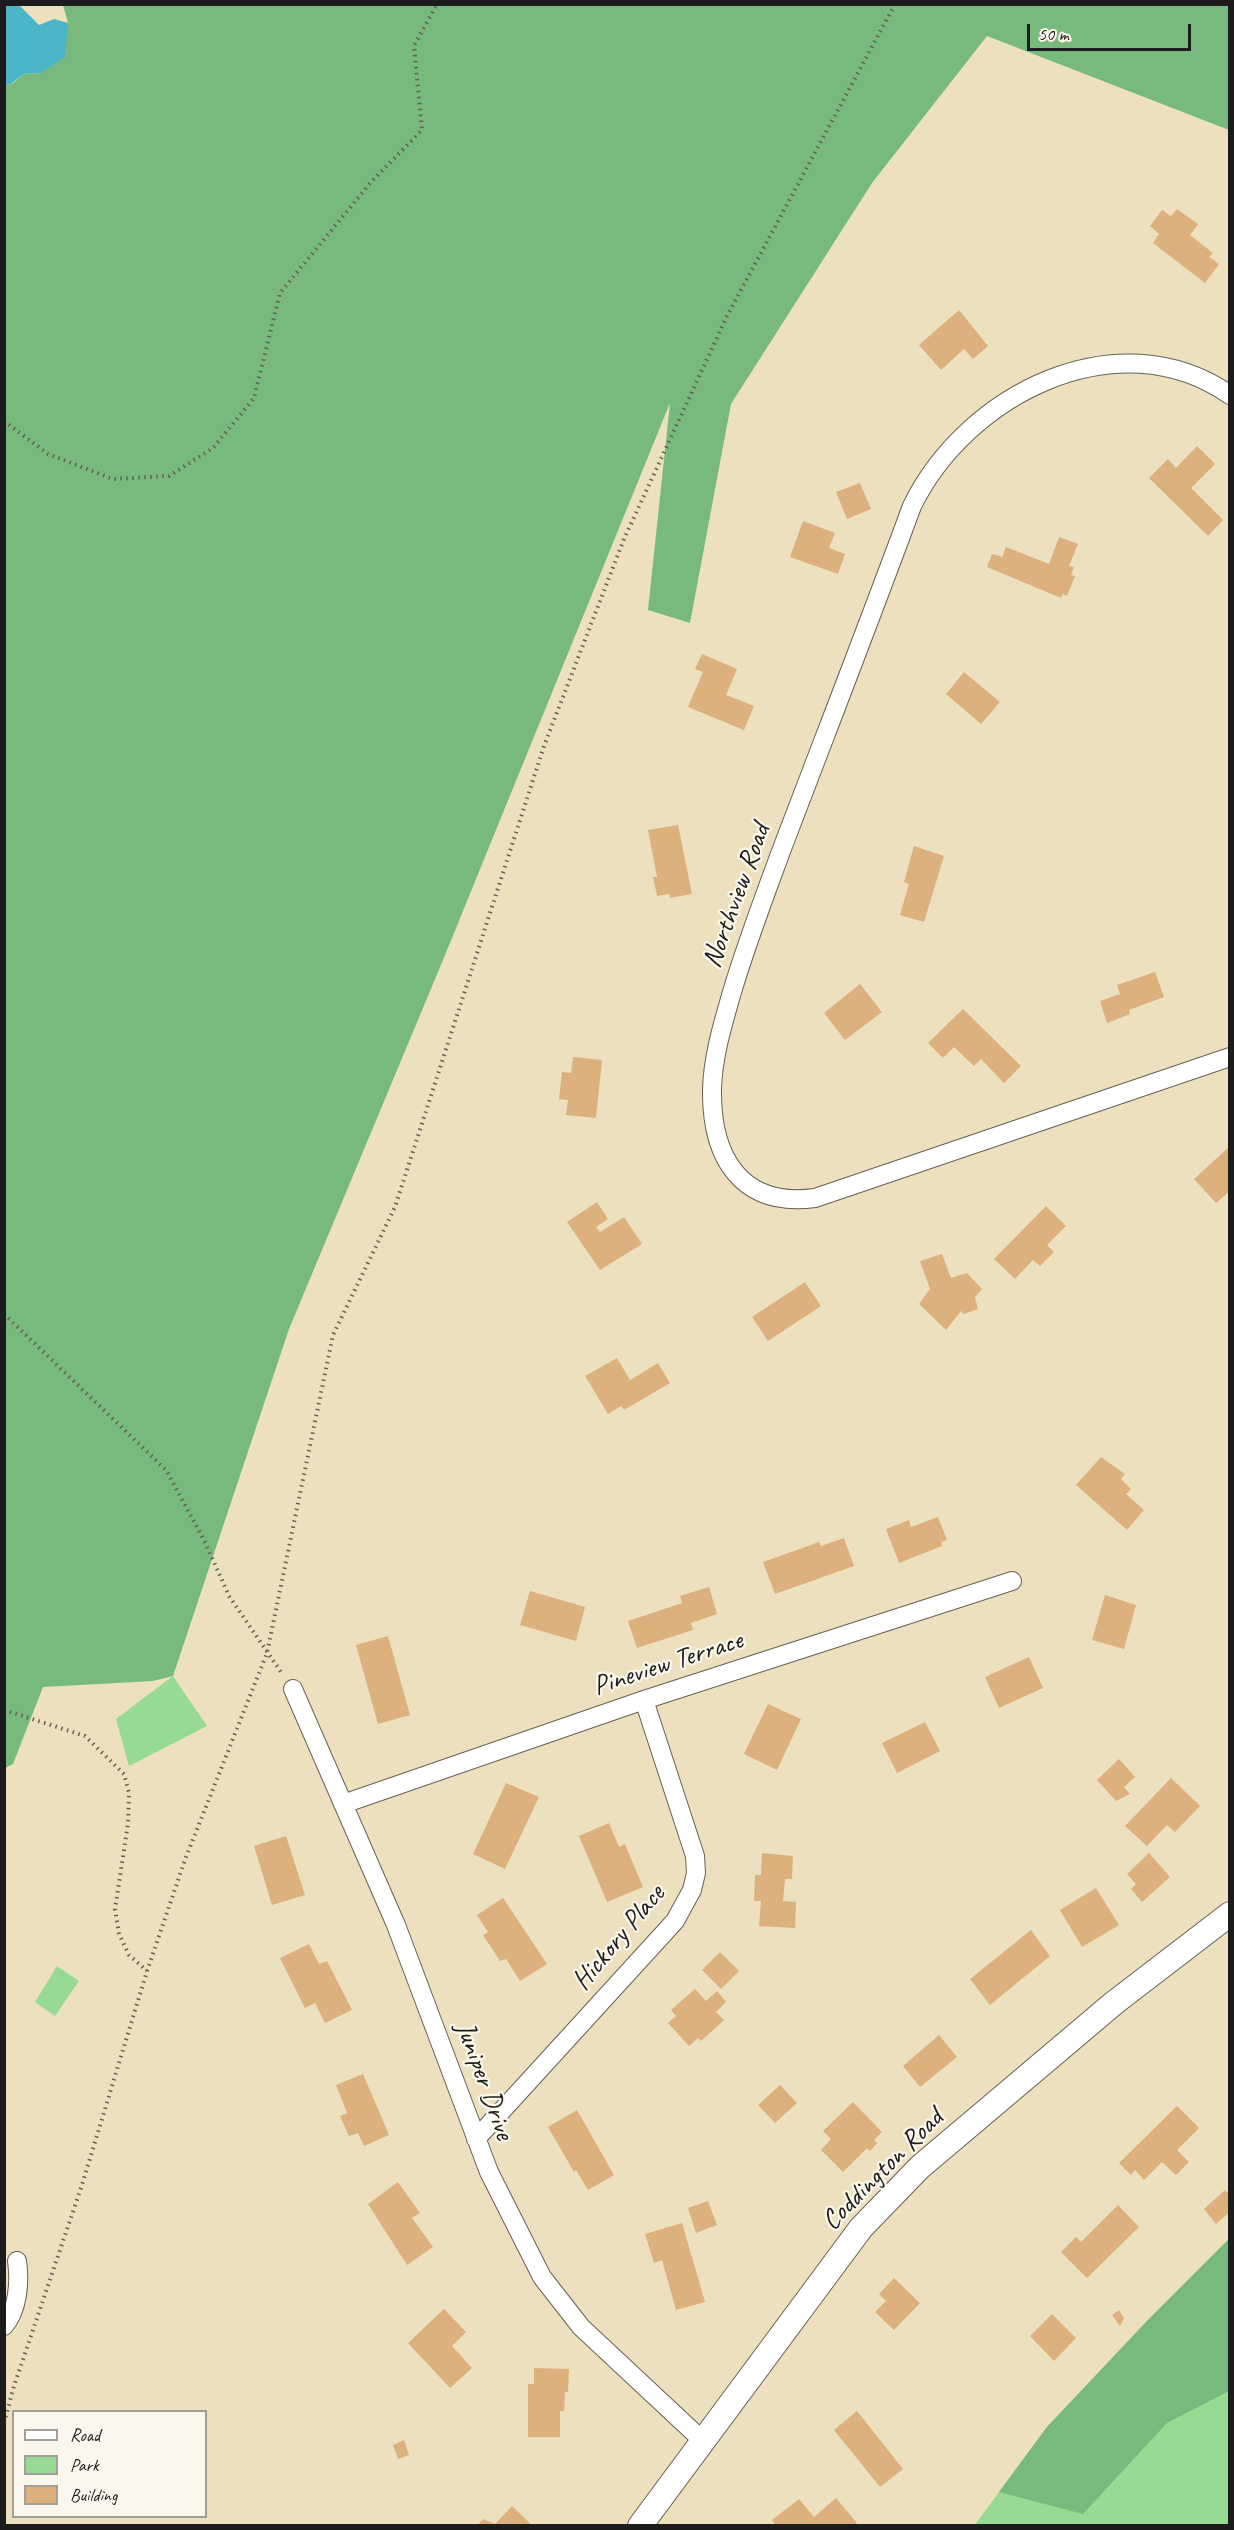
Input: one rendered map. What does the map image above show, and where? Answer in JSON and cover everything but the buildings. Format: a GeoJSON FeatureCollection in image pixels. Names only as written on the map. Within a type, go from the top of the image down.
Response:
{"type":"FeatureCollection","features":[{"type":"Feature","properties":{"kind":"street","name":"Northview Road"},"geometry":{"type":"LineString","coordinates":[[1230,395],[1213,383],[1195,375],[1157,365],[1109,365],[1058,376],[1010,398],[988,413],[952,445],[921,487],[750,934],[717,1043],[713,1077],[713,1111],[718,1144],[725,1160],[736,1174],[764,1194],[799,1201],[826,1195],[1230,1057]]}},
{"type":"Feature","properties":{"kind":"street","name":"Pineview Terrace"},"geometry":{"type":"LineString","coordinates":[[343,1804],[644,1700],[1012,1581]]}},
{"type":"Feature","properties":{"kind":"street","name":"Juniper Drive"},"geometry":{"type":"LineString","coordinates":[[293,1689],[396,1925],[476,2139],[518,2234],[542,2277],[565,2309],[605,2351],[703,2441]]}},
{"type":"Feature","properties":{"kind":"street","name":"Hickory Place"},"geometry":{"type":"LineString","coordinates":[[476,2139],[675,1921],[686,1906],[696,1873],[691,1839],[644,1700]]}},
{"type":"Feature","properties":{"kind":"street","name":"Coddington Road"},"geometry":{"type":"LineString","coordinates":[[639,2526],[861,2228],[920,2168],[1114,2002],[1230,1914]]}},
{"type":"Feature","properties":{"kind":"street"},"geometry":{"type":"LineString","coordinates":[[4,2326],[13,2316],[19,2274],[17,2261]]}},
{"type":"Feature","properties":{"kind":"path"},"geometry":{"type":"LineString","coordinates":[[4,421],[48,454],[113,479],[169,476],[213,448],[254,398],[280,293],[371,182],[422,130],[414,46],[437,4]]}},
{"type":"Feature","properties":{"kind":"path"},"geometry":{"type":"LineString","coordinates":[[4,2423],[14,2386],[81,2188],[147,1971],[186,1857],[267,1653],[333,1335],[395,1207],[553,724],[624,539],[726,316],[895,4]]}},
{"type":"Feature","properties":{"kind":"path"},"geometry":{"type":"LineString","coordinates":[[4,1314],[166,1470],[205,1542],[229,1596],[293,1689]]}},
{"type":"Feature","properties":{"kind":"path"},"geometry":{"type":"LineString","coordinates":[[4,1710],[85,1736],[124,1774],[129,1793],[128,1824],[115,1909],[119,1934],[129,1955],[147,1971]]}},
{"type":"Feature","properties":{"kind":"green space"},"geometry":{"type":"Polygon","coordinates":[[[63,5],[1229,5],[1229,130],[987,36],[872,183],[731,404],[690,623],[648,610],[670,403],[443,960],[289,1329],[173,1676],[153,1681],[43,1687],[13,1764],[5,1768],[5,85],[12,84],[23,74],[41,73],[68,23],[63,5]]]}},
{"type":"Feature","properties":{"kind":"green space"},"geometry":{"type":"Polygon","coordinates":[[[173,1676],[207,1726],[129,1766],[116,1719],[173,1676]]]}},
{"type":"Feature","properties":{"kind":"green space"},"geometry":{"type":"Polygon","coordinates":[[[57,1966],[79,1981],[55,2016],[35,2002],[57,1966]]]}},
{"type":"Feature","properties":{"kind":"green space"},"geometry":{"type":"Polygon","coordinates":[[[1229,2239],[1229,2525],[974,2526],[1047,2427],[1146,2322],[1229,2239]]]}},
{"type":"Feature","properties":{"kind":"green space"},"geometry":{"type":"Polygon","coordinates":[[[1229,2239],[1229,2391],[1167,2423],[1083,2514],[999,2492],[1047,2427],[1146,2322],[1229,2239]]]}},
{"type":"Feature","properties":{"kind":"water"},"geometry":{"type":"Polygon","coordinates":[[[4,5],[19,5],[39,25],[54,19],[68,23],[65,57],[41,73],[23,74],[11,84],[5,85],[4,5]]]}}]}
